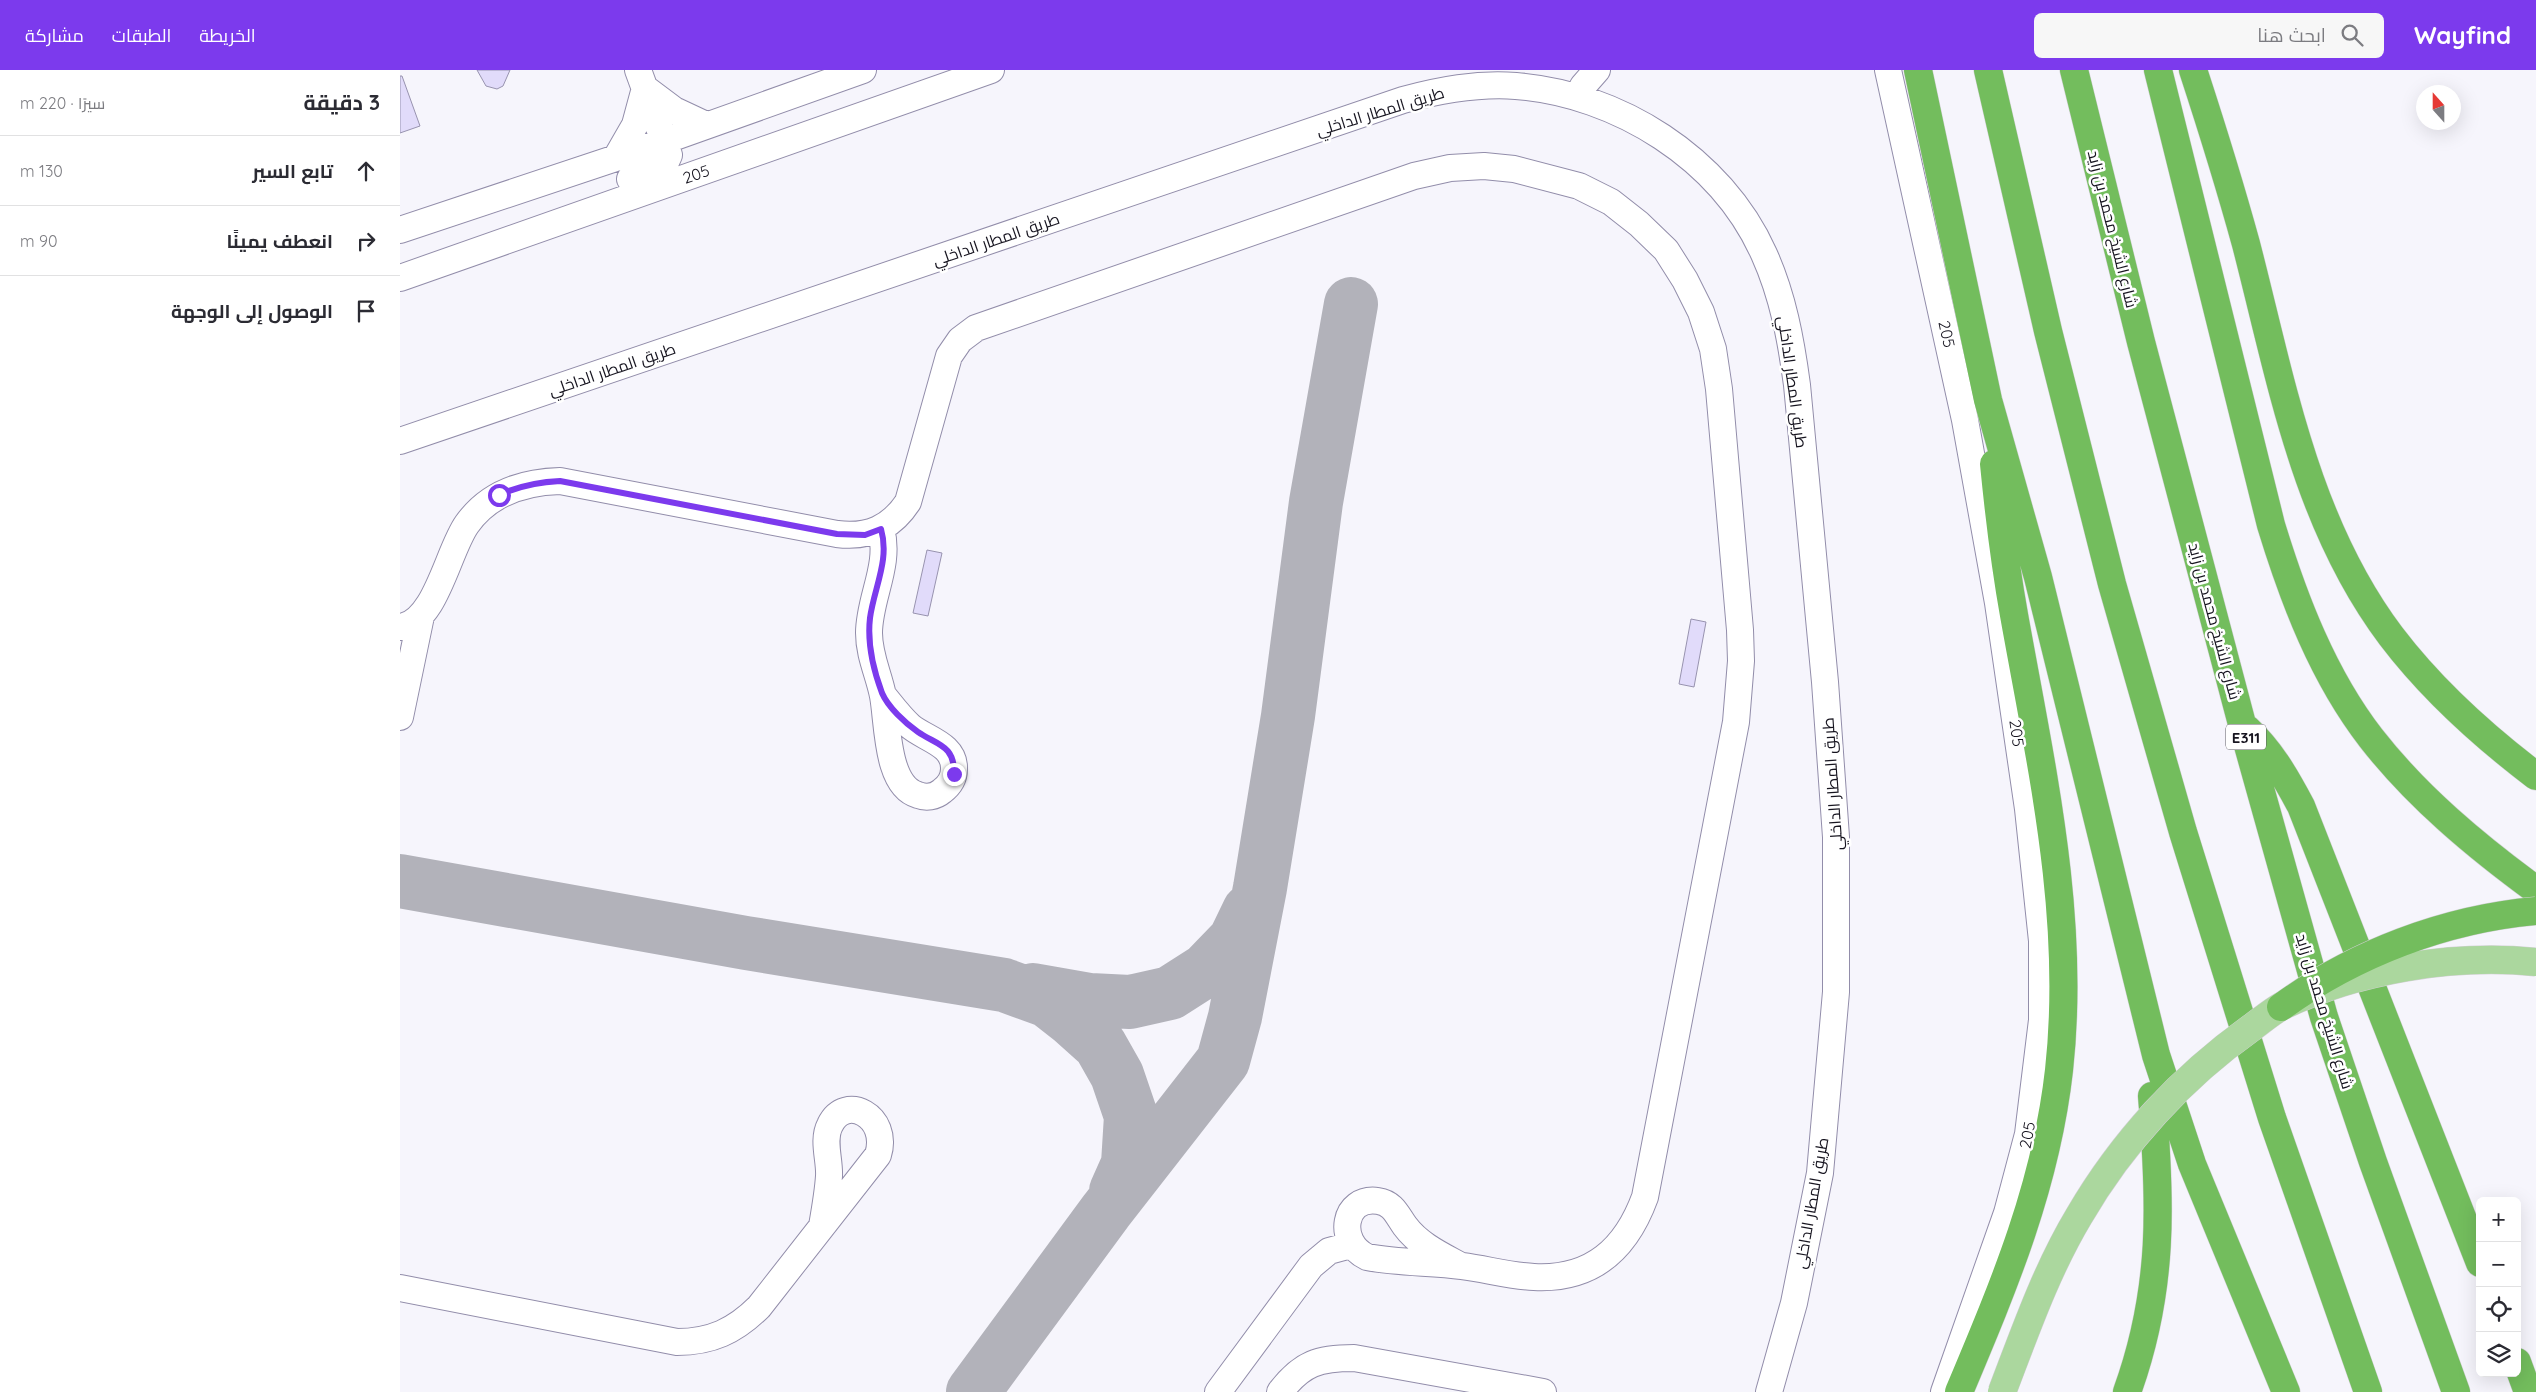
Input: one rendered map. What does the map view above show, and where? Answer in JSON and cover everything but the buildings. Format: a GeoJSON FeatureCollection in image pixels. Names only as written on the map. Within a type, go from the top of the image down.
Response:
{"type":"FeatureCollection","features":[{"type":"Feature","properties":{"kind":"highway"},"geometry":{"type":"LineString","coordinates":[[1918,70],[1988,400],[2038,577],[2138,991],[2172,1109],[2192,1164],[2286,1392]]}},
{"type":"Feature","properties":{"kind":"highway"},"geometry":{"type":"LineString","coordinates":[[1988,70],[2048,331],[2112,584],[2172,794],[2226,975],[2272,1118],[2368,1392]]}},
{"type":"Feature","properties":{"kind":"highway","name":"شارع الشيخ محمد بن زايد"},"geometry":{"type":"LineString","coordinates":[[2074,70],[2141,342],[2242,724],[2324,1018],[2373,1162],[2456,1392]]}},
{"type":"Feature","properties":{"kind":"highway"},"geometry":{"type":"LineString","coordinates":[[2158,70],[2271,525],[2287,578],[2306,626],[2334,681],[2371,738],[2420,793],[2472,840],[2536,890]]}},
{"type":"Feature","properties":{"kind":"highway"},"geometry":{"type":"LineString","coordinates":[[2193,70],[2246,244],[2299,450],[2318,504],[2340,551],[2390,635],[2458,712],[2496,746],[2536,776]]}},
{"type":"Feature","properties":{"kind":"highway"},"geometry":{"type":"LineString","coordinates":[[1959,1392],[2014,1260],[2034,1198],[2059,1072],[2064,1004],[2061,915],[2055,847],[2006,563],[1988,400]]}},
{"type":"Feature","properties":{"kind":"highway"},"geometry":{"type":"LineString","coordinates":[[2242,724],[2264,745],[2284,774],[2302,806],[2476,1254]]}},
{"type":"Feature","properties":{"kind":"highway"},"geometry":{"type":"LineString","coordinates":[[2281,1007],[2336,971],[2395,946],[2472,921],[2536,911]]}},
{"type":"Feature","properties":{"kind":"highway"},"geometry":{"type":"LineString","coordinates":[[2127,1392],[2153,1300],[2160,1224],[2157,1150],[2150,1073],[2138,991]]}},
{"type":"Feature","properties":{"kind":"highway"},"geometry":{"type":"LineString","coordinates":[[2521,1373],[2528,1392]]}},
{"type":"Feature","properties":{"kind":"main road"},"geometry":{"type":"LineString","coordinates":[[2002,1392],[2052,1266],[2079,1216],[2110,1168],[2150,1118],[2190,1077],[2234,1040],[2281,1007],[2333,987],[2407,967],[2447,961],[2491,959],[2536,962]]}},
{"type":"Feature","properties":{"kind":"street"},"geometry":{"type":"LineString","coordinates":[[400,230],[616,158],[863,70]]}},
{"type":"Feature","properties":{"kind":"street","name":"205"},"geometry":{"type":"LineString","coordinates":[[400,278],[991,70]]}},
{"type":"Feature","properties":{"kind":"street"},"geometry":{"type":"LineString","coordinates":[[1578,97],[1588,79],[1597,70]]}},
{"type":"Feature","properties":{"kind":"street","name":"205"},"geometry":{"type":"LineString","coordinates":[[1888,70],[1966,420],[1998,603],[2021,760],[2042,941],[2042,1020],[2028,1134],[2007,1213],[1944,1392]]}},
{"type":"Feature","properties":{"kind":"street"},"geometry":{"type":"LineString","coordinates":[[642,79],[674,110],[706,125]]}},
{"type":"Feature","properties":{"kind":"street"},"geometry":{"type":"LineString","coordinates":[[482,249],[534,213],[664,166],[669,155],[642,79]]}},
{"type":"Feature","properties":{"kind":"street"},"geometry":{"type":"LineString","coordinates":[[616,158],[635,125],[642,79]]}},
{"type":"Feature","properties":{"kind":"street","name":"طريق المطار الداخلي"},"geometry":{"type":"LineString","coordinates":[[400,441],[1404,100],[1430,93],[1486,85],[1542,89],[1607,106],[1638,122],[1677,147],[1711,178],[1740,213],[1764,252],[1780,294],[1791,340],[1825,682],[1836,828],[1836,992],[1820,1173],[1794,1303],[1769,1392]]}},
{"type":"Feature","properties":{"kind":"street"},"geometry":{"type":"LineString","coordinates":[[400,717],[410,621],[433,598],[456,542],[467,524],[481,508],[499,495],[518,486],[560,481],[837,534],[865,535],[881,529],[893,521],[908,502],[949,356],[960,340],[976,328],[1378,187],[1450,168],[1484,166],[1514,168],[1579,186],[1611,202],[1639,224],[1666,250],[1702,312],[1713,349],[1719,389],[1742,661],[1736,722],[1645,1197],[1636,1221],[1622,1242],[1604,1259],[1581,1271],[1556,1277],[1532,1277],[1461,1266],[1379,1259],[1358,1253],[1351,1245],[1346,1234],[1347,1221],[1354,1210],[1365,1202],[1377,1201],[1390,1205],[1424,1244],[1461,1266]]}},
{"type":"Feature","properties":{"kind":"street"},"geometry":{"type":"LineString","coordinates":[[881,529],[884,557],[870,617],[869,634],[872,657],[883,695]]}},
{"type":"Feature","properties":{"kind":"street"},"geometry":{"type":"LineString","coordinates":[[400,1288],[676,1342],[692,1342],[722,1335],[748,1318],[822,1226]]}},
{"type":"Feature","properties":{"kind":"street"},"geometry":{"type":"LineString","coordinates":[[1218,1392],[1311,1266],[1329,1251],[1351,1245]]}},
{"type":"Feature","properties":{"kind":"street"},"geometry":{"type":"LineString","coordinates":[[1280,1392],[1306,1366],[1329,1358],[1345,1358],[1543,1392]]}},
{"type":"Feature","properties":{"kind":"taxiway"},"geometry":{"type":"LineString","coordinates":[[973,1392],[1106,1211],[1223,1061],[1235,1017],[1260,888],[1288,716],[1316,502],[1351,304]]}},
{"type":"Feature","properties":{"kind":"taxiway"},"geometry":{"type":"LineString","coordinates":[[400,881],[746,943],[1004,985],[1048,1001],[1100,1045],[1117,1075],[1131,1116],[1128,1164],[1116,1191]]}},
{"type":"Feature","properties":{"kind":"taxiway"},"geometry":{"type":"LineString","coordinates":[[1033,990],[1090,1000],[1130,1002],[1170,993],[1206,970],[1235,940],[1249,911]]}},
{"type":"Feature","properties":{"kind":"route"},"geometry":{"type":"LineString","coordinates":[[499,495],[518,486],[560,481],[837,534],[865,535],[881,529],[885,549],[870,617],[869,634],[874,666],[883,695],[909,725],[919,733],[941,744],[949,752],[954,762],[954,774]]}}]}
